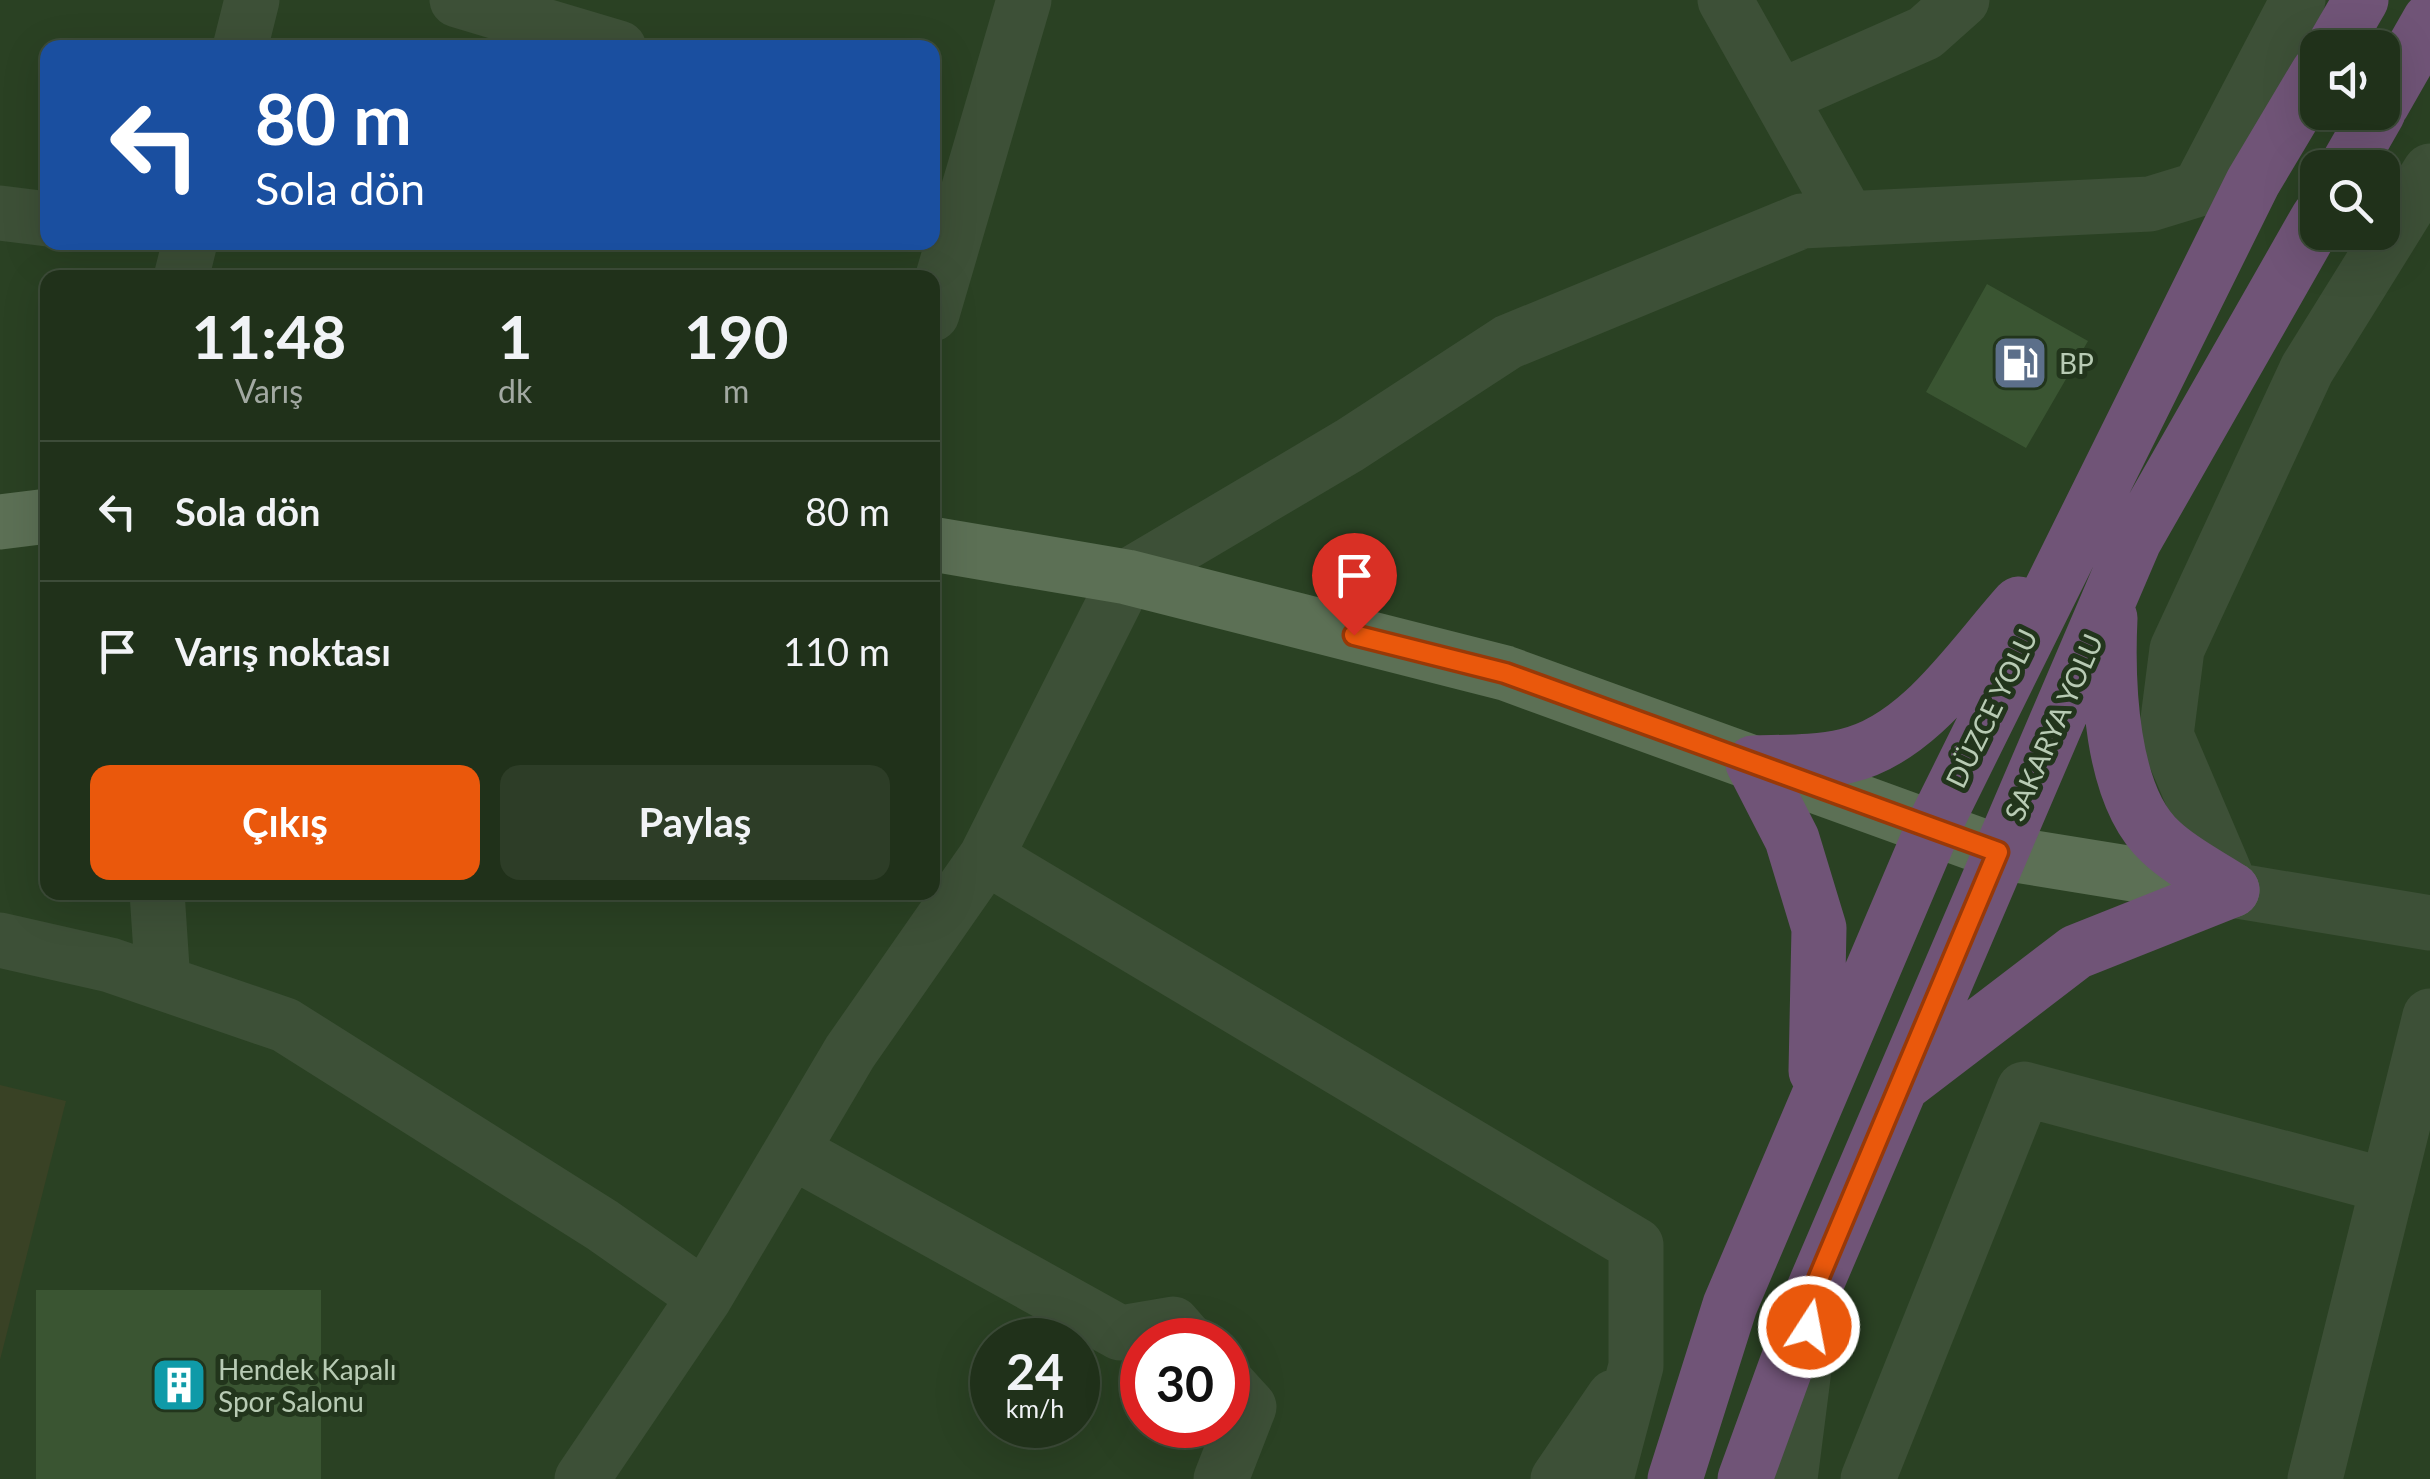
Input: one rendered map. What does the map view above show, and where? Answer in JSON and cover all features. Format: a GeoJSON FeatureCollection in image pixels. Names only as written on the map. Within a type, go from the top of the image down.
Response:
{"type":"FeatureCollection","features":[{"type":"Feature","properties":{"kind":"highway"},"geometry":{"type":"LineString","coordinates":[[2344,30],[2361,0]]}},
{"type":"Feature","properties":{"kind":"highway"},"geometry":{"type":"LineString","coordinates":[[2400,72],[2430,20]]}},
{"type":"Feature","properties":{"kind":"highway","name":"DÜZCE YOLU"},"geometry":{"type":"LineString","coordinates":[[1675,1479],[1730,1305],[1933,828],[2252,182],[2300,103]]}},
{"type":"Feature","properties":{"kind":"highway","name":"SAKARYA YOLU"},"geometry":{"type":"LineString","coordinates":[[1744,1479],[1814,1289],[2134,541],[2300,250]]}},
{"type":"Feature","properties":{"kind":"highway"},"geometry":{"type":"LineString","coordinates":[[1814,1109],[1819,928],[1792,839],[1753,763],[1849,756],[1896,733],[1935,699],[2070,546]]}},
{"type":"Feature","properties":{"kind":"highway"},"geometry":{"type":"LineString","coordinates":[[2111,595],[2107,683],[2126,784],[2159,840],[2232,890]]}},
{"type":"Feature","properties":{"kind":"highway"},"geometry":{"type":"LineString","coordinates":[[1899,1087],[2076,952],[2232,890]]}},
{"type":"Feature","properties":{"kind":"main road"},"geometry":{"type":"LineString","coordinates":[[0,522],[40,517]]}},
{"type":"Feature","properties":{"kind":"main road"},"geometry":{"type":"LineString","coordinates":[[940,545],[1128,578],[1505,673],[1998,852],[2232,890]]}},
{"type":"Feature","properties":{"kind":"street"},"geometry":{"type":"LineString","coordinates":[[242,40],[252,0]]}},
{"type":"Feature","properties":{"kind":"street"},"geometry":{"type":"LineString","coordinates":[[457,0],[592,40]]}},
{"type":"Feature","properties":{"kind":"street"},"geometry":{"type":"LineString","coordinates":[[938,270],[954,157],[1024,0]]}},
{"type":"Feature","properties":{"kind":"street"},"geometry":{"type":"LineString","coordinates":[[1725,0],[1848,219]]}},
{"type":"Feature","properties":{"kind":"street"},"geometry":{"type":"LineString","coordinates":[[1780,98],[1924,34],[1962,0]]}},
{"type":"Feature","properties":{"kind":"street"},"geometry":{"type":"LineString","coordinates":[[2200,189],[2298,0]]}},
{"type":"Feature","properties":{"kind":"street"},"geometry":{"type":"LineString","coordinates":[[2430,171],[2307,369],[2176,649],[2166,734],[2232,890],[2430,922]]}},
{"type":"Feature","properties":{"kind":"street"},"geometry":{"type":"LineString","coordinates":[[601,1472],[850,1052],[986,856],[1128,578],[1350,446],[1508,342],[1802,221],[2150,204],[2200,189],[2252,182]]}},
{"type":"Feature","properties":{"kind":"street"},"geometry":{"type":"LineString","coordinates":[[0,213],[40,218]]}},
{"type":"Feature","properties":{"kind":"street"},"geometry":{"type":"LineString","coordinates":[[986,856],[1636,1245],[1636,1366],[1606,1479]]}},
{"type":"Feature","properties":{"kind":"street"},"geometry":{"type":"LineString","coordinates":[[158,900],[163,983]]}},
{"type":"Feature","properties":{"kind":"street"},"geometry":{"type":"LineString","coordinates":[[0,940],[110,964],[285,1024],[602,1225],[705,1297]]}},
{"type":"Feature","properties":{"kind":"street"},"geometry":{"type":"LineString","coordinates":[[2315,1479],[2430,1016]]}},
{"type":"Feature","properties":{"kind":"street"},"geometry":{"type":"LineString","coordinates":[[1868,1479],[2024,1089],[2388,1186]]}},
{"type":"Feature","properties":{"kind":"street"},"geometry":{"type":"LineString","coordinates":[[792,1151],[1120,1334]]}},
{"type":"Feature","properties":{"kind":"street"},"geometry":{"type":"LineString","coordinates":[[1790,1479],[1814,1289]]}},
{"type":"Feature","properties":{"kind":"street"},"geometry":{"type":"LineString","coordinates":[[1558,1479],[1636,1366]]}},
{"type":"Feature","properties":{"kind":"street"},"geometry":{"type":"LineString","coordinates":[[1221,1479],[1232,1448]]}},
{"type":"Feature","properties":{"kind":"green space"},"geometry":{"type":"Polygon","coordinates":[[[0,1085],[66,1101],[0,1360],[0,1085]]]}},
{"type":"Feature","properties":{"kind":"building"},"geometry":{"type":"Polygon","coordinates":[[[1987,284],[2088,341],[2026,448],[1926,392],[1987,284]]]}},
{"type":"Feature","properties":{"kind":"building","name":"Hendek Kapalı Spor Salonu"},"geometry":{"type":"Polygon","coordinates":[[[36,1290],[321,1290],[321,1479],[36,1479],[36,1290]]]}},
{"type":"Feature","properties":{"kind":"place","name":"BP"},"geometry":{"type":"Point","coordinates":[2020,363]}},
{"type":"Feature","properties":{"kind":"place","name":"Hendek Kapalı Spor Salonu"},"geometry":{"type":"Point","coordinates":[179,1385]}},
{"type":"Feature","properties":{"kind":"route"},"geometry":{"type":"LineString","coordinates":[[1354,635],[1505,673],[1998,852],[1814,1289],[1809,1327]]}}]}
